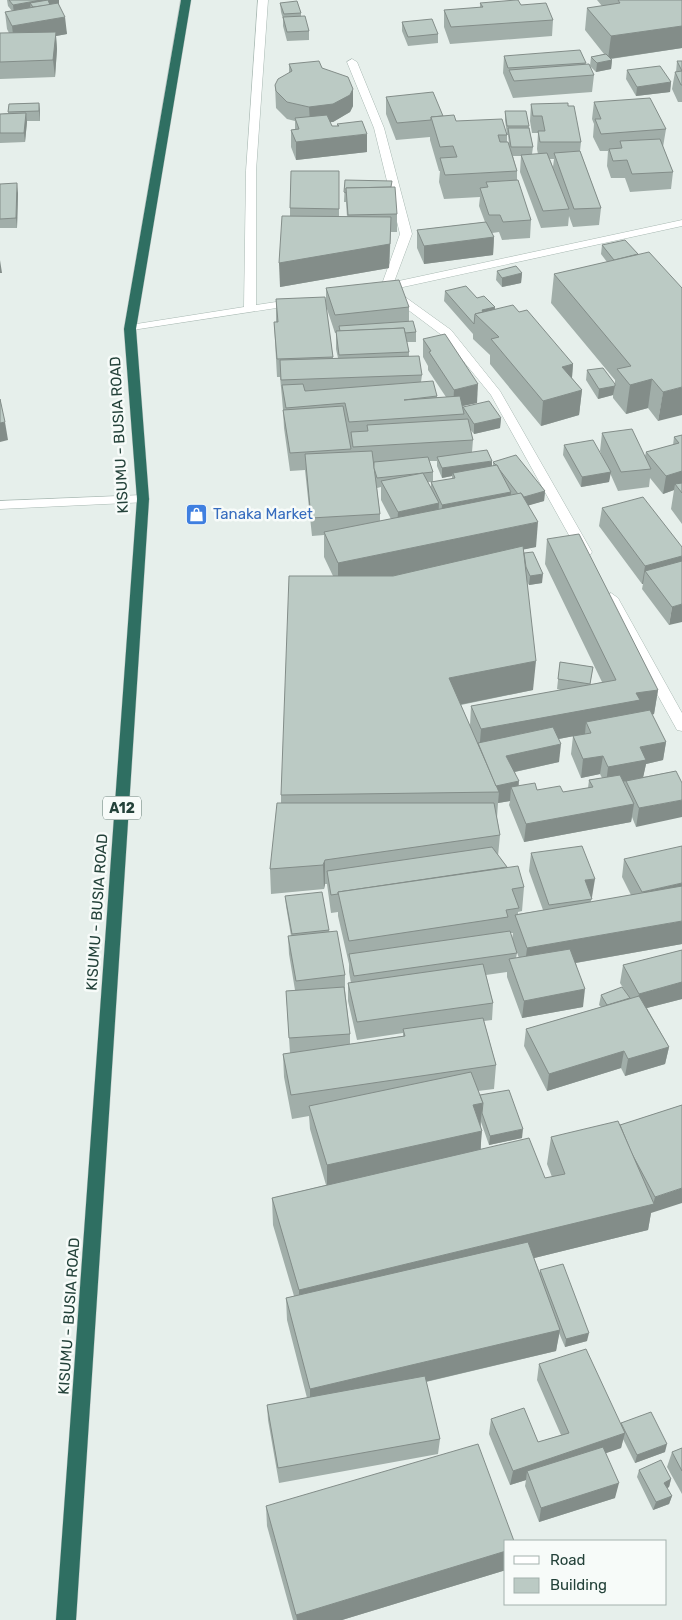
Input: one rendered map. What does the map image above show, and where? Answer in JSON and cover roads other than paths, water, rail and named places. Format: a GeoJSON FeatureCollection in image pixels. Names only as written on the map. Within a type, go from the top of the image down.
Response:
{"type":"FeatureCollection","features":[{"type":"Feature","properties":{"kind":"highway","name":"KISUMU - BUSIA ROAD"},"geometry":{"type":"LineString","coordinates":[[66,1620],[143,499],[130,329],[186,0]]}},
{"type":"Feature","properties":{"kind":"street"},"geometry":{"type":"LineString","coordinates":[[250,309],[252,171],[263,0]]}},
{"type":"Feature","properties":{"kind":"street"},"geometry":{"type":"LineString","coordinates":[[352,62],[379,128],[406,234],[386,288]]}},
{"type":"Feature","properties":{"kind":"street"},"geometry":{"type":"LineString","coordinates":[[367,291],[682,223]]}},
{"type":"Feature","properties":{"kind":"street"},"geometry":{"type":"LineString","coordinates":[[386,288],[447,333],[496,394],[592,564]]}},
{"type":"Feature","properties":{"kind":"street"},"geometry":{"type":"LineString","coordinates":[[130,329],[309,300]]}},
{"type":"Feature","properties":{"kind":"street"},"geometry":{"type":"LineString","coordinates":[[0,505],[143,499]]}},
{"type":"Feature","properties":{"kind":"street"},"geometry":{"type":"LineString","coordinates":[[606,590],[682,726]]}},
{"type":"Feature","properties":{"kind":"place","name":"Tanaka Market"},"geometry":{"type":"Point","coordinates":[197,514]}}]}
